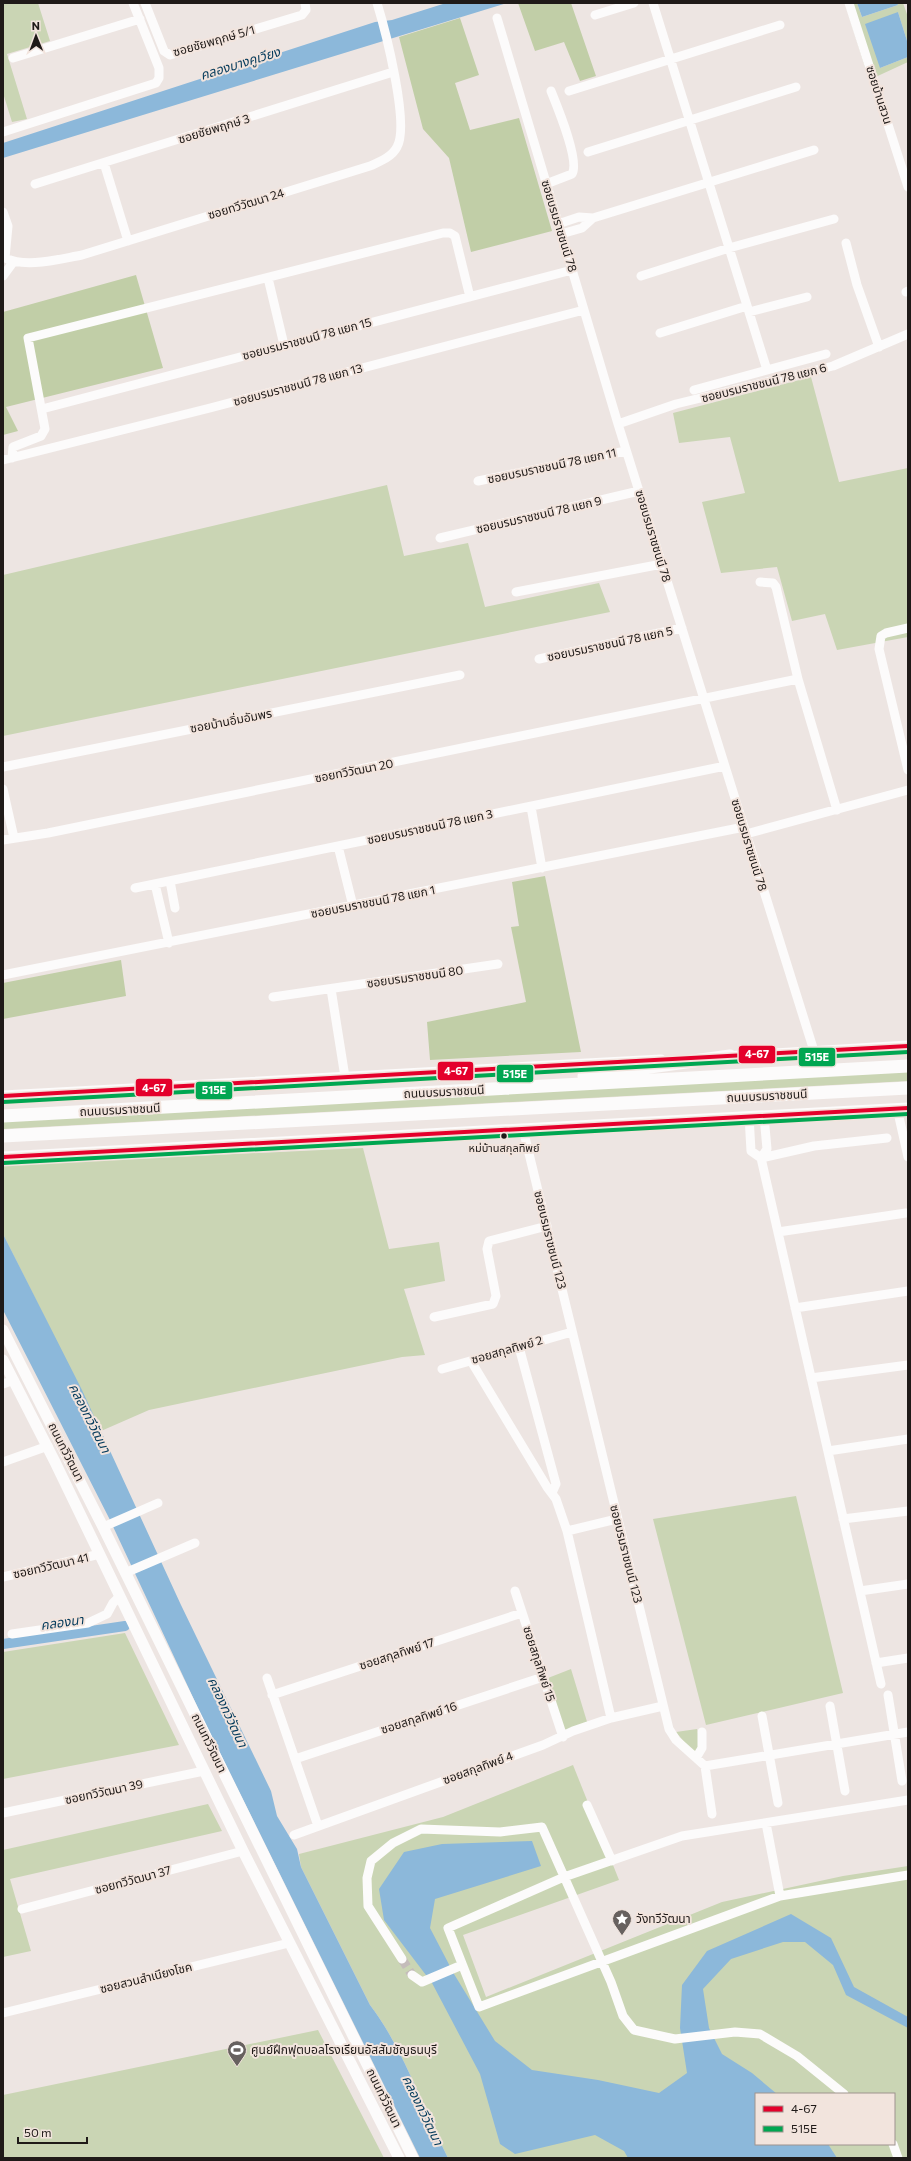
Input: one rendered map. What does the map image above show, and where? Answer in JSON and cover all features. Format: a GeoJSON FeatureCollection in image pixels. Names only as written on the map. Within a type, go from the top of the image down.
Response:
{"type":"FeatureCollection","features":[{"type":"Feature","properties":{"kind":"highway"},"geometry":{"type":"LineString","coordinates":[[509,1088],[730,1056]]}},
{"type":"Feature","properties":{"kind":"highway","name":"ถนนบรมราชชนนี"},"geometry":{"type":"LineString","coordinates":[[3,1116],[908,1066]]}},
{"type":"Feature","properties":{"kind":"highway","name":"ถนนบรมราชชนนี"},"geometry":{"type":"LineString","coordinates":[[3,1136],[908,1088]]}},
{"type":"Feature","properties":{"kind":"main road"},"geometry":{"type":"LineString","coordinates":[[3,1096],[908,1046]]}},
{"type":"Feature","properties":{"kind":"main road"},"geometry":{"type":"LineString","coordinates":[[3,1157],[902,1108]]}},
{"type":"Feature","properties":{"kind":"main road","name":"ถนนทวีวัฒนา"},"geometry":{"type":"LineString","coordinates":[[3,1330],[130,1571],[413,2158]]}},
{"type":"Feature","properties":{"kind":"main road","name":"ถนนทวีวัฒนา"},"geometry":{"type":"LineString","coordinates":[[3,1360],[8,1382],[48,1446],[243,1851],[399,2158]]}},
{"type":"Feature","properties":{"kind":"main road"},"geometry":{"type":"LineString","coordinates":[[354,2069],[367,2063]]}},
{"type":"Feature","properties":{"kind":"street"},"geometry":{"type":"LineString","coordinates":[[3,132],[156,83],[159,78],[158,68],[133,3]]}},
{"type":"Feature","properties":{"kind":"street","name":"ซอยชัยพฤกษ์ 5/1"},"geometry":{"type":"LineString","coordinates":[[146,3],[164,51],[170,55],[302,15],[306,10],[305,3]]}},
{"type":"Feature","properties":{"kind":"street"},"geometry":{"type":"LineString","coordinates":[[596,15],[634,3]]}},
{"type":"Feature","properties":{"kind":"street"},"geometry":{"type":"LineString","coordinates":[[653,3],[766,370]]}},
{"type":"Feature","properties":{"kind":"street","name":"ซอยบ้านสวน"},"geometry":{"type":"LineString","coordinates":[[849,3],[908,188]]}},
{"type":"Feature","properties":{"kind":"street","name":"ซอยทวีวัฒนา 24"},"geometry":{"type":"LineString","coordinates":[[4,258],[14,261],[52,260],[82,255],[370,166],[386,158],[397,148],[401,136],[401,123],[391,61],[377,5]]}},
{"type":"Feature","properties":{"kind":"street","name":"ซอยบรมราชชนนี 78"},"geometry":{"type":"LineString","coordinates":[[496,18],[626,451],[814,1051]]}},
{"type":"Feature","properties":{"kind":"street"},"geometry":{"type":"LineString","coordinates":[[13,58],[140,20]]}},
{"type":"Feature","properties":{"kind":"street"},"geometry":{"type":"LineString","coordinates":[[569,90],[780,25]]}},
{"type":"Feature","properties":{"kind":"street","name":"ซอยชัยพฤกษ์ 3"},"geometry":{"type":"LineString","coordinates":[[35,184],[393,72]]}},
{"type":"Feature","properties":{"kind":"street"},"geometry":{"type":"LineString","coordinates":[[588,152],[796,87]]}},
{"type":"Feature","properties":{"kind":"street"},"geometry":{"type":"LineString","coordinates":[[546,184],[572,174],[575,170],[572,153],[552,91]]}},
{"type":"Feature","properties":{"kind":"street"},"geometry":{"type":"LineString","coordinates":[[558,224],[579,217],[593,218],[814,150]]}},
{"type":"Feature","properties":{"kind":"street"},"geometry":{"type":"LineString","coordinates":[[104,163],[128,240]]}},
{"type":"Feature","properties":{"kind":"street"},"geometry":{"type":"LineString","coordinates":[[3,212],[8,226],[4,258]]}},
{"type":"Feature","properties":{"kind":"street"},"geometry":{"type":"LineString","coordinates":[[561,234],[582,228],[593,218]]}},
{"type":"Feature","properties":{"kind":"street"},"geometry":{"type":"LineString","coordinates":[[641,276],[729,248],[834,219]]}},
{"type":"Feature","properties":{"kind":"street"},"geometry":{"type":"LineString","coordinates":[[7,459],[13,447],[44,433],[45,429],[28,338],[443,233],[450,233],[455,236],[470,297]]}},
{"type":"Feature","properties":{"kind":"street"},"geometry":{"type":"LineString","coordinates":[[846,243],[857,285],[878,347]]}},
{"type":"Feature","properties":{"kind":"street"},"geometry":{"type":"LineString","coordinates":[[3,276],[14,261]]}},
{"type":"Feature","properties":{"kind":"street","name":"ซอยบรมราชชนนี 78 แยก 15"},"geometry":{"type":"LineString","coordinates":[[42,409],[572,270]]}},
{"type":"Feature","properties":{"kind":"street"},"geometry":{"type":"LineString","coordinates":[[268,278],[284,345]]}},
{"type":"Feature","properties":{"kind":"street"},"geometry":{"type":"LineString","coordinates":[[660,333],[748,309],[807,297]]}},
{"type":"Feature","properties":{"kind":"street","name":"ซอยบรมราชชนนี 78 แยก 13"},"geometry":{"type":"LineString","coordinates":[[7,459],[210,408],[584,310]]}},
{"type":"Feature","properties":{"kind":"street","name":"ซอยบรมราชชนนี 78 แยก 6"},"geometry":{"type":"LineString","coordinates":[[618,424],[676,404],[833,366],[908,334]]}},
{"type":"Feature","properties":{"kind":"street"},"geometry":{"type":"LineString","coordinates":[[694,390],[826,354]]}},
{"type":"Feature","properties":{"kind":"street","name":"ซอยบรมราชชนนี 78 แยก 11"},"geometry":{"type":"LineString","coordinates":[[478,481],[626,451]]}},
{"type":"Feature","properties":{"kind":"street","name":"ซอยบรมราชชนนี 78 แยก 9"},"geometry":{"type":"LineString","coordinates":[[440,538],[639,491]]}},
{"type":"Feature","properties":{"kind":"street"},"geometry":{"type":"LineString","coordinates":[[516,592],[662,564]]}},
{"type":"Feature","properties":{"kind":"street"},"geometry":{"type":"LineString","coordinates":[[760,582],[773,582],[776,587],[798,679],[837,810]]}},
{"type":"Feature","properties":{"kind":"street","name":"ซอยบรมราชชนนี 78 แยก 5"},"geometry":{"type":"LineString","coordinates":[[539,659],[682,628]]}},
{"type":"Feature","properties":{"kind":"street"},"geometry":{"type":"LineString","coordinates":[[908,628],[886,633],[881,636],[879,649],[908,770]]}},
{"type":"Feature","properties":{"kind":"street","name":"ซอยบ้านอิ่มอัมพร"},"geometry":{"type":"LineString","coordinates":[[3,767],[460,675]]}},
{"type":"Feature","properties":{"kind":"street","name":"ซอยทวีวัฒนา 20"},"geometry":{"type":"LineString","coordinates":[[3,840],[56,831],[704,700],[798,679]]}},
{"type":"Feature","properties":{"kind":"street","name":"ซอยบรมราชชนนี 78 แยก 3"},"geometry":{"type":"LineString","coordinates":[[135,888],[725,766]]}},
{"type":"Feature","properties":{"kind":"street"},"geometry":{"type":"LineString","coordinates":[[3,789],[14,838]]}},
{"type":"Feature","properties":{"kind":"street","name":"ซอยบรมราชชนนี 78 แยก 1"},"geometry":{"type":"LineString","coordinates":[[3,975],[542,868],[745,830],[837,810],[908,790]]}},
{"type":"Feature","properties":{"kind":"street"},"geometry":{"type":"LineString","coordinates":[[531,806],[542,868]]}},
{"type":"Feature","properties":{"kind":"street"},"geometry":{"type":"LineString","coordinates":[[338,846],[352,906]]}},
{"type":"Feature","properties":{"kind":"street"},"geometry":{"type":"LineString","coordinates":[[170,881],[175,908]]}},
{"type":"Feature","properties":{"kind":"street"},"geometry":{"type":"LineString","coordinates":[[155,884],[169,943]]}},
{"type":"Feature","properties":{"kind":"street","name":"ซอยบรมราชชนนี 80"},"geometry":{"type":"LineString","coordinates":[[274,997],[498,964]]}},
{"type":"Feature","properties":{"kind":"street"},"geometry":{"type":"LineString","coordinates":[[331,989],[345,1077]]}},
{"type":"Feature","properties":{"kind":"street"},"geometry":{"type":"LineString","coordinates":[[902,1108],[908,1157]]}},
{"type":"Feature","properties":{"kind":"street"},"geometry":{"type":"LineString","coordinates":[[749,1116],[751,1151],[761,1158],[881,1684]]}},
{"type":"Feature","properties":{"kind":"street"},"geometry":{"type":"LineString","coordinates":[[761,1158],[767,1148],[764,1116]]}},
{"type":"Feature","properties":{"kind":"street","name":"ซอยบรมราชชนนี 123"},"geometry":{"type":"LineString","coordinates":[[523,1129],[663,1706],[671,1734],[705,1766]]}},
{"type":"Feature","properties":{"kind":"street"},"geometry":{"type":"LineString","coordinates":[[761,1158],[814,1146],[887,1138]]}},
{"type":"Feature","properties":{"kind":"street"},"geometry":{"type":"LineString","coordinates":[[778,1232],[906,1213]]}},
{"type":"Feature","properties":{"kind":"street"},"geometry":{"type":"LineString","coordinates":[[434,1317],[493,1304],[496,1296],[487,1248],[489,1241],[546,1226]]}},
{"type":"Feature","properties":{"kind":"street"},"geometry":{"type":"LineString","coordinates":[[795,1308],[908,1291]]}},
{"type":"Feature","properties":{"kind":"street","name":"ซอยสกุลทิพย์ 2"},"geometry":{"type":"LineString","coordinates":[[442,1369],[572,1332]]}},
{"type":"Feature","properties":{"kind":"street"},"geometry":{"type":"LineString","coordinates":[[519,1347],[556,1484],[552,1493]]}},
{"type":"Feature","properties":{"kind":"street"},"geometry":{"type":"LineString","coordinates":[[471,1361],[552,1493],[567,1531],[611,1718]]}},
{"type":"Feature","properties":{"kind":"street"},"geometry":{"type":"LineString","coordinates":[[811,1378],[908,1365]]}},
{"type":"Feature","properties":{"kind":"street"},"geometry":{"type":"LineString","coordinates":[[828,1450],[908,1439]]}},
{"type":"Feature","properties":{"kind":"street"},"geometry":{"type":"LineString","coordinates":[[3,1462],[48,1446]]}},
{"type":"Feature","properties":{"kind":"street"},"geometry":{"type":"LineString","coordinates":[[107,1525],[158,1503]]}},
{"type":"Feature","properties":{"kind":"street"},"geometry":{"type":"LineString","coordinates":[[843,1519],[908,1511]]}},
{"type":"Feature","properties":{"kind":"street"},"geometry":{"type":"LineString","coordinates":[[567,1531],[617,1518]]}},
{"type":"Feature","properties":{"kind":"street"},"geometry":{"type":"LineString","coordinates":[[130,1571],[195,1543]]}},
{"type":"Feature","properties":{"kind":"street","name":"ซอยทวีวัฒนา 41"},"geometry":{"type":"LineString","coordinates":[[3,1577],[100,1554]]}},
{"type":"Feature","properties":{"kind":"street"},"geometry":{"type":"LineString","coordinates":[[860,1591],[908,1584]]}},
{"type":"Feature","properties":{"kind":"street","name":"ซอยสกุลทิพย์ 15"},"geometry":{"type":"LineString","coordinates":[[515,1591],[563,1737]]}},
{"type":"Feature","properties":{"kind":"street"},"geometry":{"type":"LineString","coordinates":[[12,1634],[88,1623],[107,1614],[112,1603],[120,1596]]}},
{"type":"Feature","properties":{"kind":"street","name":"ซอยสกุลทิพย์ 17"},"geometry":{"type":"LineString","coordinates":[[272,1695],[522,1613]]}},
{"type":"Feature","properties":{"kind":"street"},"geometry":{"type":"LineString","coordinates":[[876,1663],[908,1658]]}},
{"type":"Feature","properties":{"kind":"street","name":"ซอยสกุลทิพย์ 16"},"geometry":{"type":"LineString","coordinates":[[295,1759],[543,1677]]}},
{"type":"Feature","properties":{"kind":"street"},"geometry":{"type":"LineString","coordinates":[[266,1678],[318,1826]]}},
{"type":"Feature","properties":{"kind":"street"},"geometry":{"type":"LineString","coordinates":[[888,1695],[902,1781]]}},
{"type":"Feature","properties":{"kind":"street","name":"ซอยสกุลทิพย์ 4"},"geometry":{"type":"LineString","coordinates":[[294,1835],[563,1737],[611,1718],[663,1706]]}},
{"type":"Feature","properties":{"kind":"street"},"geometry":{"type":"LineString","coordinates":[[830,1706],[845,1791]]}},
{"type":"Feature","properties":{"kind":"street"},"geometry":{"type":"LineString","coordinates":[[762,1716],[778,1803]]}},
{"type":"Feature","properties":{"kind":"street"},"geometry":{"type":"LineString","coordinates":[[696,1758],[702,1748],[702,1732]]}},
{"type":"Feature","properties":{"kind":"street"},"geometry":{"type":"LineString","coordinates":[[712,1814],[705,1766],[908,1732]]}},
{"type":"Feature","properties":{"kind":"street","name":"ซอยทวีวัฒนา 39"},"geometry":{"type":"LineString","coordinates":[[3,1813],[204,1771]]}},
{"type":"Feature","properties":{"kind":"street"},"geometry":{"type":"LineString","coordinates":[[908,1800],[682,1836],[564,1877],[448,1928],[458,1967],[479,2007],[780,1896],[908,1876]]}},
{"type":"Feature","properties":{"kind":"street"},"geometry":{"type":"LineString","coordinates":[[587,1805],[612,1861]]}},
{"type":"Feature","properties":{"kind":"street"},"geometry":{"type":"LineString","coordinates":[[766,1823],[780,1896]]}},
{"type":"Feature","properties":{"kind":"street"},"geometry":{"type":"LineString","coordinates":[[402,1959],[368,1906],[366,1878],[371,1861],[393,1843],[420,1829],[500,1832],[542,1827],[602,1962],[624,2016],[634,2030],[675,2039],[735,2032],[760,2034],[798,2056],[843,2093]]}},
{"type":"Feature","properties":{"kind":"street","name":"ซอยทวีวัฒนา 37"},"geometry":{"type":"LineString","coordinates":[[22,1909],[243,1851]]}},
{"type":"Feature","properties":{"kind":"street","name":"ซอยสวนสำเนียงโชค"},"geometry":{"type":"LineString","coordinates":[[3,2013],[289,1943]]}},
{"type":"Feature","properties":{"kind":"street"},"geometry":{"type":"LineString","coordinates":[[412,1975],[418,1981],[428,1980],[458,1967]]}},
{"type":"Feature","properties":{"kind":"street"},"geometry":{"type":"LineString","coordinates":[[893,2145],[898,2158]]}},
{"type":"Feature","properties":{"kind":"green space"},"geometry":{"type":"Polygon","coordinates":[[[3,3],[38,3],[50,41],[7,54],[27,119],[12,122],[3,93],[3,3]]]}},
{"type":"Feature","properties":{"kind":"green space"},"geometry":{"type":"Polygon","coordinates":[[[518,3],[571,3],[596,76],[580,81],[564,42],[535,51],[518,3]]]}},
{"type":"Feature","properties":{"kind":"green space"},"geometry":{"type":"Polygon","coordinates":[[[845,3],[857,3],[862,17],[898,5],[897,3],[903,3],[908,17],[908,44],[898,12],[880,68],[908,57],[908,62],[869,80],[845,3]]]}},
{"type":"Feature","properties":{"kind":"green space"},"geometry":{"type":"Polygon","coordinates":[[[460,18],[479,75],[455,83],[470,130],[519,118],[552,231],[471,252],[449,158],[423,129],[399,37],[460,18]]]}},
{"type":"Feature","properties":{"kind":"green space"},"geometry":{"type":"Polygon","coordinates":[[[136,275],[163,368],[6,407],[18,431],[3,435],[3,312],[136,275]]]}},
{"type":"Feature","properties":{"kind":"green space"},"geometry":{"type":"Polygon","coordinates":[[[811,377],[839,482],[908,468],[908,637],[837,650],[825,614],[792,621],[777,567],[721,573],[702,502],[745,493],[730,437],[679,443],[673,413],[811,377]]]}},
{"type":"Feature","properties":{"kind":"green space"},"geometry":{"type":"Polygon","coordinates":[[[387,485],[404,556],[468,543],[485,607],[599,583],[610,612],[3,736],[3,575],[387,485]]]}},
{"type":"Feature","properties":{"kind":"green space"},"geometry":{"type":"Polygon","coordinates":[[[545,876],[581,1052],[430,1060],[427,1022],[526,1002],[511,927],[519,926],[512,882],[545,876]]]}},
{"type":"Feature","properties":{"kind":"green space"},"geometry":{"type":"Polygon","coordinates":[[[121,960],[126,996],[3,1019],[3,983],[121,960]]]}},
{"type":"Feature","properties":{"kind":"green space"},"geometry":{"type":"Polygon","coordinates":[[[908,1071],[908,1081],[3,1129],[3,1121],[908,1071]]]}},
{"type":"Feature","properties":{"kind":"green space"},"geometry":{"type":"Polygon","coordinates":[[[363,1148],[389,1249],[439,1242],[445,1281],[404,1289],[425,1355],[402,1357],[149,1410],[101,1431],[3,1234],[3,1165],[363,1148]]]}},
{"type":"Feature","properties":{"kind":"green space"},"geometry":{"type":"Polygon","coordinates":[[[796,1496],[843,1693],[706,1725],[653,1519],[796,1496]]]}},
{"type":"Feature","properties":{"kind":"green space"},"geometry":{"type":"Polygon","coordinates":[[[125,1633],[179,1745],[3,1779],[3,1652],[125,1633]]]}},
{"type":"Feature","properties":{"kind":"green space"},"geometry":{"type":"Polygon","coordinates":[[[571,1669],[588,1725],[565,1733],[548,1678],[571,1669]]]}},
{"type":"Feature","properties":{"kind":"green space"},"geometry":{"type":"Polygon","coordinates":[[[697,1729],[701,1745],[697,1752],[689,1748],[676,1732],[697,1729]]]}},
{"type":"Feature","properties":{"kind":"green space","name":"วังทวีวัฒนา"},"geometry":{"type":"Polygon","coordinates":[[[573,1765],[619,1880],[463,1935],[486,1997],[722,1902],[843,1876],[908,1866],[908,2158],[448,2158],[403,2060],[393,2041],[370,2005],[301,1867],[299,1854],[443,1817],[573,1765]]]}},
{"type":"Feature","properties":{"kind":"green space"},"geometry":{"type":"Polygon","coordinates":[[[208,1804],[222,1831],[10,1879],[31,1951],[3,1957],[3,1850],[208,1804]]]}},
{"type":"Feature","properties":{"kind":"green space","name":"ศูนย์ฝึกฟุตบอลโรงเรียนอัสสัมชัญธนบุรี"},"geometry":{"type":"Polygon","coordinates":[[[318,2030],[384,2158],[3,2158],[3,2095],[318,2030]]]}},
{"type":"Feature","properties":{"kind":"water"},"geometry":{"type":"Polygon","coordinates":[[[446,3],[507,3],[3,158],[3,143],[375,22],[392,20],[446,3]]]}},
{"type":"Feature","properties":{"kind":"water"},"geometry":{"type":"Polygon","coordinates":[[[857,3],[897,3],[898,5],[862,17],[857,3]]]}},
{"type":"Feature","properties":{"kind":"water"},"geometry":{"type":"Polygon","coordinates":[[[898,12],[908,44],[908,57],[880,68],[865,24],[898,12]]]}},
{"type":"Feature","properties":{"kind":"water","name":"คลองทวีวัฒนา"},"geometry":{"type":"Polygon","coordinates":[[[3,1234],[82,1390],[181,1605],[271,1791],[277,1816],[297,1849],[301,1867],[370,2005],[393,2041],[403,2060],[448,2158],[420,2158],[198,1708],[109,1518],[3,1310],[3,1234]]]}},
{"type":"Feature","properties":{"kind":"water"},"geometry":{"type":"Polygon","coordinates":[[[532,1841],[541,1866],[435,1899],[430,1928],[454,1974],[495,2041],[532,2070],[598,2080],[659,2093],[687,2073],[680,2028],[682,1985],[707,1951],[791,1914],[831,1938],[854,1987],[908,2017],[908,2028],[846,1995],[833,1965],[805,1942],[783,1942],[731,1959],[703,1989],[709,2028],[722,2054],[752,2073],[776,2093],[755,2093],[755,2145],[829,2145],[837,2158],[628,2158],[624,2151],[595,2135],[515,2154],[500,2144],[480,2074],[432,1983],[384,1920],[379,1889],[404,1852],[442,1844],[532,1841]]]}},
{"type":"Feature","properties":{"kind":"waterway","name":"คลองนา"},"geometry":{"type":"LineString","coordinates":[[3,1644],[125,1626]]}},
{"type":"Feature","properties":{"kind":"tunnel"},"geometry":{"type":"LineString","coordinates":[[402,1959],[412,1975]]}},
{"type":"Feature","properties":{"kind":"transit line","name":"4-67"},"geometry":{"type":"LineString","coordinates":[[3,1096],[908,1046]]}},
{"type":"Feature","properties":{"kind":"transit line","name":"515E"},"geometry":{"type":"LineString","coordinates":[[3,1102],[908,1052]]}},
{"type":"Feature","properties":{"kind":"transit line","name":"4-67"},"geometry":{"type":"LineString","coordinates":[[3,1157],[908,1108]]}},
{"type":"Feature","properties":{"kind":"transit line","name":"515E"},"geometry":{"type":"LineString","coordinates":[[3,1163],[908,1114]]}},
{"type":"Feature","properties":{"kind":"place","name":"หม่บ้านสกุลทิพย์"},"geometry":{"type":"Point","coordinates":[504,1136]}},
{"type":"Feature","properties":{"kind":"place","name":"วังทวีวัฒนา"},"geometry":{"type":"Point","coordinates":[622,1936]}},
{"type":"Feature","properties":{"kind":"place","name":"ศูนย์ฝึกฟุตบอลโรงเรียนอัสสัมชัญธนบุรี"},"geometry":{"type":"Point","coordinates":[237,2067]}},
{"type":"Feature","properties":{"kind":"water label","name":"คลองบางคูเวียง"},"geometry":{"type":"Point","coordinates":[240,63]}}]}
